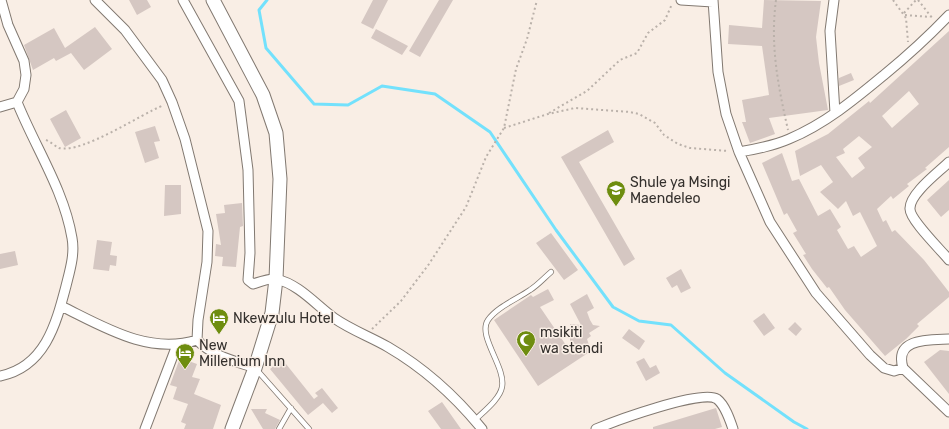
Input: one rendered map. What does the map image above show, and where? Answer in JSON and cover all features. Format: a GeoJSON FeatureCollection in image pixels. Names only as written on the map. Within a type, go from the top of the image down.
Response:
{"type":"FeatureCollection","features":[{"type":"Feature","properties":{"kind":"main road"},"geometry":{"type":"LineString","coordinates":[[213,0],[263,95],[276,133],[280,179],[276,279],[272,313],[255,368],[232,429]]}},
{"type":"Feature","properties":{"kind":"street"},"geometry":{"type":"LineString","coordinates":[[0,0],[8,25],[24,61],[26,75],[24,89],[17,102],[0,107]]}},
{"type":"Feature","properties":{"kind":"street"},"geometry":{"type":"LineString","coordinates":[[95,0],[125,30],[162,80],[172,102],[192,161],[208,231],[207,262],[198,320],[197,340],[205,348],[227,359],[255,368]]}},
{"type":"Feature","properties":{"kind":"street"},"geometry":{"type":"LineString","coordinates":[[183,0],[239,102],[248,170],[250,253],[248,280],[253,284],[276,279],[301,292],[336,319],[390,348],[432,378],[467,410],[482,429]]}},
{"type":"Feature","properties":{"kind":"street"},"geometry":{"type":"LineString","coordinates":[[681,0],[713,1],[721,94],[739,152],[770,222],[816,293],[870,355],[884,368],[894,371],[903,368]]}},
{"type":"Feature","properties":{"kind":"street"},"geometry":{"type":"LineString","coordinates":[[834,0],[830,31],[835,113]]}},
{"type":"Feature","properties":{"kind":"street"},"geometry":{"type":"LineString","coordinates":[[739,152],[764,147],[789,139],[835,113],[861,96],[909,55],[949,15]]}},
{"type":"Feature","properties":{"kind":"street"},"geometry":{"type":"LineString","coordinates":[[0,376],[12,373],[26,364],[40,352],[54,330],[74,250],[72,237],[58,192],[17,102]]}},
{"type":"Feature","properties":{"kind":"street"},"geometry":{"type":"LineString","coordinates":[[949,162],[913,198],[910,209],[913,218],[949,260]]}},
{"type":"Feature","properties":{"kind":"street"},"geometry":{"type":"LineString","coordinates":[[61,306],[135,341],[166,346],[197,340]]}},
{"type":"Feature","properties":{"kind":"street"},"geometry":{"type":"LineString","coordinates":[[949,339],[912,343],[903,351],[900,358],[903,368],[949,412]]}},
{"type":"Feature","properties":{"kind":"street"},"geometry":{"type":"LineString","coordinates":[[145,429],[176,345]]}},
{"type":"Feature","properties":{"kind":"street"},"geometry":{"type":"LineString","coordinates":[[596,429],[614,421],[682,400],[708,397],[717,399],[723,406],[733,429]]}},
{"type":"Feature","properties":{"kind":"lane"},"geometry":{"type":"LineString","coordinates":[[475,420],[502,388],[502,379],[496,357],[486,339],[485,329],[487,321],[499,310],[532,288],[551,272]]}},
{"type":"Feature","properties":{"kind":"lane"},"geometry":{"type":"LineString","coordinates":[[255,368],[308,429]]}},
{"type":"Feature","properties":{"kind":"lane"},"geometry":{"type":"LineString","coordinates":[[279,429],[291,408]]}},
{"type":"Feature","properties":{"kind":"path"},"geometry":{"type":"LineString","coordinates":[[366,334],[401,301],[433,258],[466,206],[486,157],[504,128],[516,69],[527,39],[537,0]]}},
{"type":"Feature","properties":{"kind":"path"},"geometry":{"type":"LineString","coordinates":[[548,114],[587,91],[620,60],[637,53],[648,33],[665,20],[675,0]]}},
{"type":"Feature","properties":{"kind":"path"},"geometry":{"type":"LineString","coordinates":[[776,0],[773,23],[774,54],[789,139]]}},
{"type":"Feature","properties":{"kind":"path"},"geometry":{"type":"LineString","coordinates":[[893,0],[904,14],[907,24],[909,55]]}},
{"type":"Feature","properties":{"kind":"path"},"geometry":{"type":"LineString","coordinates":[[904,14],[917,0],[940,25]]}},
{"type":"Feature","properties":{"kind":"path"},"geometry":{"type":"LineString","coordinates":[[904,14],[932,17]]}},
{"type":"Feature","properties":{"kind":"path"},"geometry":{"type":"LineString","coordinates":[[29,131],[58,148],[74,147],[107,134],[155,109],[172,102]]}},
{"type":"Feature","properties":{"kind":"path"},"geometry":{"type":"LineString","coordinates":[[504,128],[548,114],[575,108],[630,112],[639,114],[655,123],[664,135],[678,144],[690,148],[739,152]]}},
{"type":"Feature","properties":{"kind":"building"},"geometry":{"type":"Polygon","coordinates":[[[129,0],[147,0],[151,7],[137,15],[129,0]]]}},
{"type":"Feature","properties":{"kind":"building"},"geometry":{"type":"Polygon","coordinates":[[[373,0],[388,0],[373,29],[361,23],[373,0]]]}},
{"type":"Feature","properties":{"kind":"building"},"geometry":{"type":"Polygon","coordinates":[[[439,0],[453,0],[420,57],[409,51],[439,0]]]}},
{"type":"Feature","properties":{"kind":"building"},"geometry":{"type":"Polygon","coordinates":[[[764,0],[821,1],[816,37],[819,63],[828,110],[769,118],[775,134],[750,143],[742,122],[746,122],[742,100],[769,95],[762,46],[728,44],[729,25],[762,28],[764,0]]]}},
{"type":"Feature","properties":{"kind":"building"},"geometry":{"type":"Polygon","coordinates":[[[95,27],[112,49],[84,70],[71,53],[56,61],[54,58],[33,70],[24,45],[54,28],[65,48],[95,27]]]}},
{"type":"Feature","properties":{"kind":"building"},"geometry":{"type":"Polygon","coordinates":[[[376,29],[408,46],[402,55],[371,38],[376,29]]]}},
{"type":"Feature","properties":{"kind":"building"},"geometry":{"type":"Polygon","coordinates":[[[949,31],[949,147],[925,168],[927,169],[907,184],[909,186],[893,199],[891,196],[877,209],[883,222],[886,220],[892,232],[895,230],[924,260],[949,292],[949,297],[917,324],[919,326],[906,339],[885,356],[845,310],[829,287],[827,288],[803,255],[806,254],[793,233],[797,231],[787,213],[784,215],[762,163],[782,153],[792,181],[799,179],[818,216],[830,209],[841,227],[837,230],[848,249],[854,246],[861,257],[877,246],[860,212],[853,216],[846,201],[838,209],[820,192],[833,182],[821,165],[800,176],[795,151],[828,134],[869,101],[870,103],[949,31]],[[909,91],[882,116],[892,128],[919,104],[909,91]],[[859,136],[843,149],[845,153],[836,157],[852,178],[865,168],[858,158],[872,147],[859,136]]]}},
{"type":"Feature","properties":{"kind":"building"},"geometry":{"type":"Polygon","coordinates":[[[851,73],[854,80],[839,86],[839,78],[851,73]]]}},
{"type":"Feature","properties":{"kind":"building"},"geometry":{"type":"Polygon","coordinates":[[[66,110],[81,138],[65,147],[50,119],[66,110]]]}},
{"type":"Feature","properties":{"kind":"building"},"geometry":{"type":"Polygon","coordinates":[[[155,126],[160,141],[154,142],[159,158],[145,163],[135,132],[155,126]]]}},
{"type":"Feature","properties":{"kind":"building"},"geometry":{"type":"Polygon","coordinates":[[[608,130],[614,142],[579,162],[635,259],[624,266],[561,157],[608,130]]]}},
{"type":"Feature","properties":{"kind":"building"},"geometry":{"type":"Polygon","coordinates":[[[949,180],[949,210],[941,217],[927,200],[949,180]]]}},
{"type":"Feature","properties":{"kind":"building"},"geometry":{"type":"Polygon","coordinates":[[[165,185],[181,185],[181,214],[164,216],[165,185]]]}},
{"type":"Feature","properties":{"kind":"building"},"geometry":{"type":"Polygon","coordinates":[[[242,203],[243,226],[240,227],[236,267],[222,266],[223,257],[215,256],[216,244],[221,245],[216,214],[225,213],[224,205],[242,203]]]}},
{"type":"Feature","properties":{"kind":"building"},"geometry":{"type":"Polygon","coordinates":[[[551,233],[578,270],[564,280],[536,243],[551,233]]]}},
{"type":"Feature","properties":{"kind":"building"},"geometry":{"type":"Polygon","coordinates":[[[97,240],[112,242],[110,255],[117,256],[116,266],[110,265],[109,271],[93,269],[97,240]]]}},
{"type":"Feature","properties":{"kind":"building"},"geometry":{"type":"Polygon","coordinates":[[[15,251],[18,265],[0,269],[0,254],[15,251]]]}},
{"type":"Feature","properties":{"kind":"building"},"geometry":{"type":"Polygon","coordinates":[[[681,269],[691,288],[681,293],[677,285],[672,288],[666,278],[681,269]]]}},
{"type":"Feature","properties":{"kind":"building"},"geometry":{"type":"Polygon","coordinates":[[[548,289],[554,300],[540,307],[570,351],[570,324],[581,325],[570,304],[587,294],[594,308],[587,312],[590,320],[593,325],[600,326],[589,333],[591,336],[587,339],[591,351],[538,386],[494,320],[531,295],[533,297],[548,289]]]}},
{"type":"Feature","properties":{"kind":"building"},"geometry":{"type":"Polygon","coordinates":[[[764,313],[775,328],[764,336],[753,321],[764,313]]]}},
{"type":"Feature","properties":{"kind":"building"},"geometry":{"type":"Polygon","coordinates":[[[795,322],[802,329],[796,336],[788,329],[795,322]]]}},
{"type":"Feature","properties":{"kind":"building"},"geometry":{"type":"Polygon","coordinates":[[[629,329],[645,341],[639,350],[622,338],[629,329]]]}},
{"type":"Feature","properties":{"kind":"building"},"geometry":{"type":"Polygon","coordinates":[[[940,350],[949,351],[949,394],[924,362],[940,350]]]}},
{"type":"Feature","properties":{"kind":"building"},"geometry":{"type":"Polygon","coordinates":[[[180,358],[197,364],[192,377],[200,379],[194,394],[221,405],[213,429],[184,429],[186,424],[181,422],[188,404],[173,399],[177,387],[170,385],[180,358]]]}},
{"type":"Feature","properties":{"kind":"building"},"geometry":{"type":"Polygon","coordinates":[[[644,358],[650,368],[656,365],[660,373],[646,381],[636,362],[644,358]]]}},
{"type":"Feature","properties":{"kind":"building"},"geometry":{"type":"Polygon","coordinates":[[[282,359],[314,399],[318,396],[315,393],[322,388],[338,408],[332,413],[323,403],[308,415],[270,369],[282,359]]]}},
{"type":"Feature","properties":{"kind":"building"},"geometry":{"type":"Polygon","coordinates":[[[442,402],[461,429],[441,429],[428,411],[442,402]]]}},
{"type":"Feature","properties":{"kind":"building"},"geometry":{"type":"Polygon","coordinates":[[[716,408],[722,427],[715,429],[653,429],[653,427],[716,408]]]}},
{"type":"Feature","properties":{"kind":"building"},"geometry":{"type":"Polygon","coordinates":[[[251,409],[267,409],[265,413],[280,420],[275,429],[263,429],[251,409]]]}},
{"type":"Feature","properties":{"kind":"waterway"},"geometry":{"type":"LineString","coordinates":[[267,0],[259,10],[266,48],[314,104],[348,105],[382,86],[435,94],[490,132],[556,230],[613,307],[639,321],[671,325],[725,373],[794,422],[807,429]]}},
{"type":"Feature","properties":{"kind":"place","name":"Shule ya Msingi Maendeleo"},"geometry":{"type":"Point","coordinates":[616,207]}},
{"type":"Feature","properties":{"kind":"place","name":"Nkewzulu Hotel"},"geometry":{"type":"Point","coordinates":[219,335]}},
{"type":"Feature","properties":{"kind":"place","name":"msikiti wa stendi"},"geometry":{"type":"Point","coordinates":[526,357]}},
{"type":"Feature","properties":{"kind":"place","name":"New Millenium Inn"},"geometry":{"type":"Point","coordinates":[185,370]}}]}
